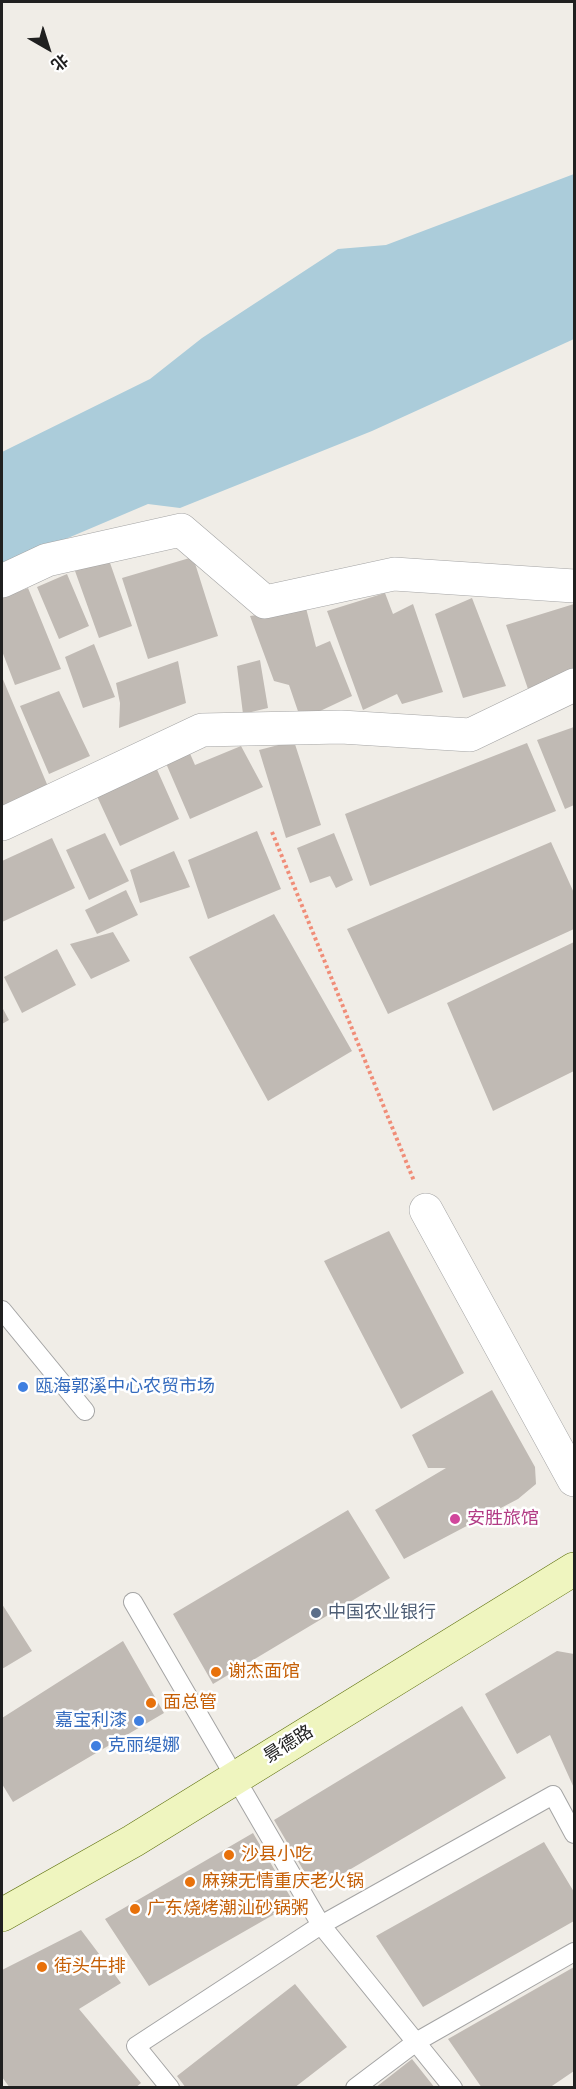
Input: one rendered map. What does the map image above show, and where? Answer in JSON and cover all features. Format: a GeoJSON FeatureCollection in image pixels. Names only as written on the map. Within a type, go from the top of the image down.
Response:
{"type":"FeatureCollection","features":[{"type":"Feature","properties":{"kind":"main road","name":"景德路"},"geometry":{"type":"LineString","coordinates":[[2,1915],[133,1841],[574,1569]]}},
{"type":"Feature","properties":{"kind":"street"},"geometry":{"type":"LineString","coordinates":[[2,581],[47,560],[181,530],[265,602],[394,574],[574,586]]}},
{"type":"Feature","properties":{"kind":"street"},"geometry":{"type":"LineString","coordinates":[[2,824],[202,730],[341,727],[470,735],[574,685]]}},
{"type":"Feature","properties":{"kind":"street"},"geometry":{"type":"LineString","coordinates":[[426,1210],[574,1480]]}},
{"type":"Feature","properties":{"kind":"lane"},"geometry":{"type":"LineString","coordinates":[[2,1310],[85,1411]]}},
{"type":"Feature","properties":{"kind":"lane"},"geometry":{"type":"LineString","coordinates":[[133,1602],[321,1925],[453,2088]]}},
{"type":"Feature","properties":{"kind":"lane"},"geometry":{"type":"LineString","coordinates":[[170,2088],[136,2046],[321,1925],[553,1795],[574,1834]]}},
{"type":"Feature","properties":{"kind":"lane"},"geometry":{"type":"LineString","coordinates":[[354,2088],[416,2042],[574,1952]]}},
{"type":"Feature","properties":{"kind":"path"},"geometry":{"type":"LineString","coordinates":[[272,832],[426,1210]]}},
{"type":"Feature","properties":{"kind":"water"},"geometry":{"type":"Polygon","coordinates":[[[574,174],[574,339],[372,431],[180,508],[148,504],[2,566],[2,452],[150,379],[202,338],[338,249],[386,245],[574,174]]]}},
{"type":"Feature","properties":{"kind":"building"},"geometry":{"type":"Polygon","coordinates":[[[193,557],[218,636],[148,659],[122,578],[193,557]]]}},
{"type":"Feature","properties":{"kind":"building"},"geometry":{"type":"Polygon","coordinates":[[[109,560],[132,626],[99,638],[75,571],[109,560]]]}},
{"type":"Feature","properties":{"kind":"building"},"geometry":{"type":"Polygon","coordinates":[[[67,574],[89,626],[59,639],[37,587],[67,574]]]}},
{"type":"Feature","properties":{"kind":"building"},"geometry":{"type":"Polygon","coordinates":[[[28,588],[61,669],[15,685],[2,651],[2,598],[28,588]]]}},
{"type":"Feature","properties":{"kind":"building"},"geometry":{"type":"Polygon","coordinates":[[[385,593],[393,614],[413,604],[443,692],[402,704],[397,694],[363,710],[327,611],[385,593]]]}},
{"type":"Feature","properties":{"kind":"building"},"geometry":{"type":"Polygon","coordinates":[[[472,598],[506,686],[463,698],[435,614],[472,598]]]}},
{"type":"Feature","properties":{"kind":"building"},"geometry":{"type":"Polygon","coordinates":[[[574,604],[574,673],[528,689],[506,625],[574,604]]]}},
{"type":"Feature","properties":{"kind":"building"},"geometry":{"type":"Polygon","coordinates":[[[306,608],[316,647],[330,641],[352,696],[301,720],[289,685],[274,681],[250,616],[306,608]]]}},
{"type":"Feature","properties":{"kind":"building"},"geometry":{"type":"Polygon","coordinates":[[[94,644],[115,697],[83,708],[65,657],[94,644]]]}},
{"type":"Feature","properties":{"kind":"building"},"geometry":{"type":"Polygon","coordinates":[[[260,660],[268,708],[243,714],[237,666],[260,660]]]}},
{"type":"Feature","properties":{"kind":"building"},"geometry":{"type":"Polygon","coordinates":[[[178,661],[186,703],[119,728],[120,703],[116,683],[178,661]]]}},
{"type":"Feature","properties":{"kind":"building"},"geometry":{"type":"Polygon","coordinates":[[[2,677],[49,789],[2,811],[2,677]]]}},
{"type":"Feature","properties":{"kind":"building"},"geometry":{"type":"Polygon","coordinates":[[[59,691],[90,756],[49,774],[20,706],[59,691]]]}},
{"type":"Feature","properties":{"kind":"building"},"geometry":{"type":"Polygon","coordinates":[[[574,727],[574,805],[565,809],[537,740],[574,727]]]}},
{"type":"Feature","properties":{"kind":"building"},"geometry":{"type":"Polygon","coordinates":[[[294,741],[321,825],[286,838],[259,750],[294,741]]]}},
{"type":"Feature","properties":{"kind":"building"},"geometry":{"type":"Polygon","coordinates":[[[527,743],[556,811],[370,886],[345,814],[527,743]]]}},
{"type":"Feature","properties":{"kind":"building"},"geometry":{"type":"Polygon","coordinates":[[[241,746],[263,787],[190,819],[165,761],[188,749],[195,765],[241,746]]]}},
{"type":"Feature","properties":{"kind":"building"},"geometry":{"type":"Polygon","coordinates":[[[155,765],[179,819],[120,846],[95,792],[155,765]]]}},
{"type":"Feature","properties":{"kind":"building"},"geometry":{"type":"Polygon","coordinates":[[[257,831],[281,889],[208,919],[188,860],[257,831]]]}},
{"type":"Feature","properties":{"kind":"building"},"geometry":{"type":"Polygon","coordinates":[[[105,833],[129,881],[89,900],[66,850],[105,833]]]}},
{"type":"Feature","properties":{"kind":"building"},"geometry":{"type":"Polygon","coordinates":[[[334,833],[353,880],[336,888],[330,876],[310,883],[297,848],[334,833]]]}},
{"type":"Feature","properties":{"kind":"building"},"geometry":{"type":"Polygon","coordinates":[[[52,838],[75,888],[2,922],[2,861],[52,838]]]}},
{"type":"Feature","properties":{"kind":"building"},"geometry":{"type":"Polygon","coordinates":[[[551,842],[574,893],[574,929],[388,1014],[347,929],[551,842]]]}},
{"type":"Feature","properties":{"kind":"building"},"geometry":{"type":"Polygon","coordinates":[[[174,851],[190,887],[140,903],[130,870],[174,851]]]}},
{"type":"Feature","properties":{"kind":"building"},"geometry":{"type":"Polygon","coordinates":[[[126,890],[138,915],[97,934],[85,910],[126,890]]]}},
{"type":"Feature","properties":{"kind":"building"},"geometry":{"type":"Polygon","coordinates":[[[274,914],[352,1051],[268,1101],[189,957],[274,914]]]}},
{"type":"Feature","properties":{"kind":"building"},"geometry":{"type":"Polygon","coordinates":[[[113,932],[130,961],[91,979],[70,944],[113,932]]]}},
{"type":"Feature","properties":{"kind":"building"},"geometry":{"type":"Polygon","coordinates":[[[574,942],[574,1071],[493,1111],[447,1003],[574,942]]]}},
{"type":"Feature","properties":{"kind":"building"},"geometry":{"type":"Polygon","coordinates":[[[57,949],[76,985],[22,1013],[4,977],[57,949]]]}},
{"type":"Feature","properties":{"kind":"building"},"geometry":{"type":"Polygon","coordinates":[[[2,1007],[9,1020],[2,1024],[2,1007]]]}},
{"type":"Feature","properties":{"kind":"building"},"geometry":{"type":"Polygon","coordinates":[[[389,1231],[464,1373],[401,1409],[324,1261],[389,1231]]]}},
{"type":"Feature","properties":{"kind":"building"},"geometry":{"type":"Polygon","coordinates":[[[492,1390],[535,1467],[536,1484],[518,1499],[404,1559],[375,1510],[446,1468],[428,1468],[412,1435],[492,1390]]]}},
{"type":"Feature","properties":{"kind":"building"},"geometry":{"type":"Polygon","coordinates":[[[348,1510],[390,1578],[213,1684],[173,1614],[348,1510]]]}},
{"type":"Feature","properties":{"kind":"building"},"geometry":{"type":"Polygon","coordinates":[[[2,1604],[32,1651],[2,1669],[2,1604]]]}},
{"type":"Feature","properties":{"kind":"building"},"geometry":{"type":"Polygon","coordinates":[[[123,1641],[164,1713],[13,1802],[2,1784],[2,1718],[123,1641]]]}},
{"type":"Feature","properties":{"kind":"building"},"geometry":{"type":"Polygon","coordinates":[[[557,1651],[574,1654],[574,1788],[550,1735],[517,1754],[485,1694],[557,1651]]]}},
{"type":"Feature","properties":{"kind":"building"},"geometry":{"type":"Polygon","coordinates":[[[462,1706],[506,1778],[315,1890],[274,1820],[462,1706]]]}},
{"type":"Feature","properties":{"kind":"building"},"geometry":{"type":"Polygon","coordinates":[[[253,1833],[294,1903],[149,1986],[105,1919],[253,1833]]]}},
{"type":"Feature","properties":{"kind":"building"},"geometry":{"type":"Polygon","coordinates":[[[544,1842],[574,1892],[574,1921],[423,2007],[376,1936],[544,1842]]]}},
{"type":"Feature","properties":{"kind":"building"},"geometry":{"type":"Polygon","coordinates":[[[81,1930],[121,1983],[79,2009],[141,2083],[135,2088],[10,2088],[2,2077],[2,1970],[81,1930]]]}},
{"type":"Feature","properties":{"kind":"building"},"geometry":{"type":"Polygon","coordinates":[[[574,1967],[574,2071],[549,2088],[482,2088],[448,2039],[574,1967]]]}},
{"type":"Feature","properties":{"kind":"building"},"geometry":{"type":"Polygon","coordinates":[[[295,1984],[347,2047],[294,2088],[186,2088],[177,2076],[295,1984]]]}},
{"type":"Feature","properties":{"kind":"building"},"geometry":{"type":"Polygon","coordinates":[[[412,2059],[435,2088],[375,2088],[412,2059]]]}},
{"type":"Feature","properties":{"kind":"place","name":"瓯海郭溪中心农贸市场"},"geometry":{"type":"Point","coordinates":[23,1387]}},
{"type":"Feature","properties":{"kind":"place","name":"安胜旅馆"},"geometry":{"type":"Point","coordinates":[455,1519]}},
{"type":"Feature","properties":{"kind":"place","name":"中国农业银行"},"geometry":{"type":"Point","coordinates":[316,1613]}},
{"type":"Feature","properties":{"kind":"place","name":"谢杰面馆"},"geometry":{"type":"Point","coordinates":[216,1672]}},
{"type":"Feature","properties":{"kind":"place","name":"面总管"},"geometry":{"type":"Point","coordinates":[151,1703]}},
{"type":"Feature","properties":{"kind":"place","name":"嘉宝利漆"},"geometry":{"type":"Point","coordinates":[139,1721]}},
{"type":"Feature","properties":{"kind":"place","name":"克丽缇娜"},"geometry":{"type":"Point","coordinates":[96,1746]}},
{"type":"Feature","properties":{"kind":"place","name":"沙县小吃"},"geometry":{"type":"Point","coordinates":[229,1855]}},
{"type":"Feature","properties":{"kind":"place","name":"麻辣无情重庆老火锅"},"geometry":{"type":"Point","coordinates":[190,1882]}},
{"type":"Feature","properties":{"kind":"place","name":"广东烧烤潮汕砂锅粥"},"geometry":{"type":"Point","coordinates":[135,1909]}},
{"type":"Feature","properties":{"kind":"place","name":"街头牛排"},"geometry":{"type":"Point","coordinates":[42,1967]}}]}
